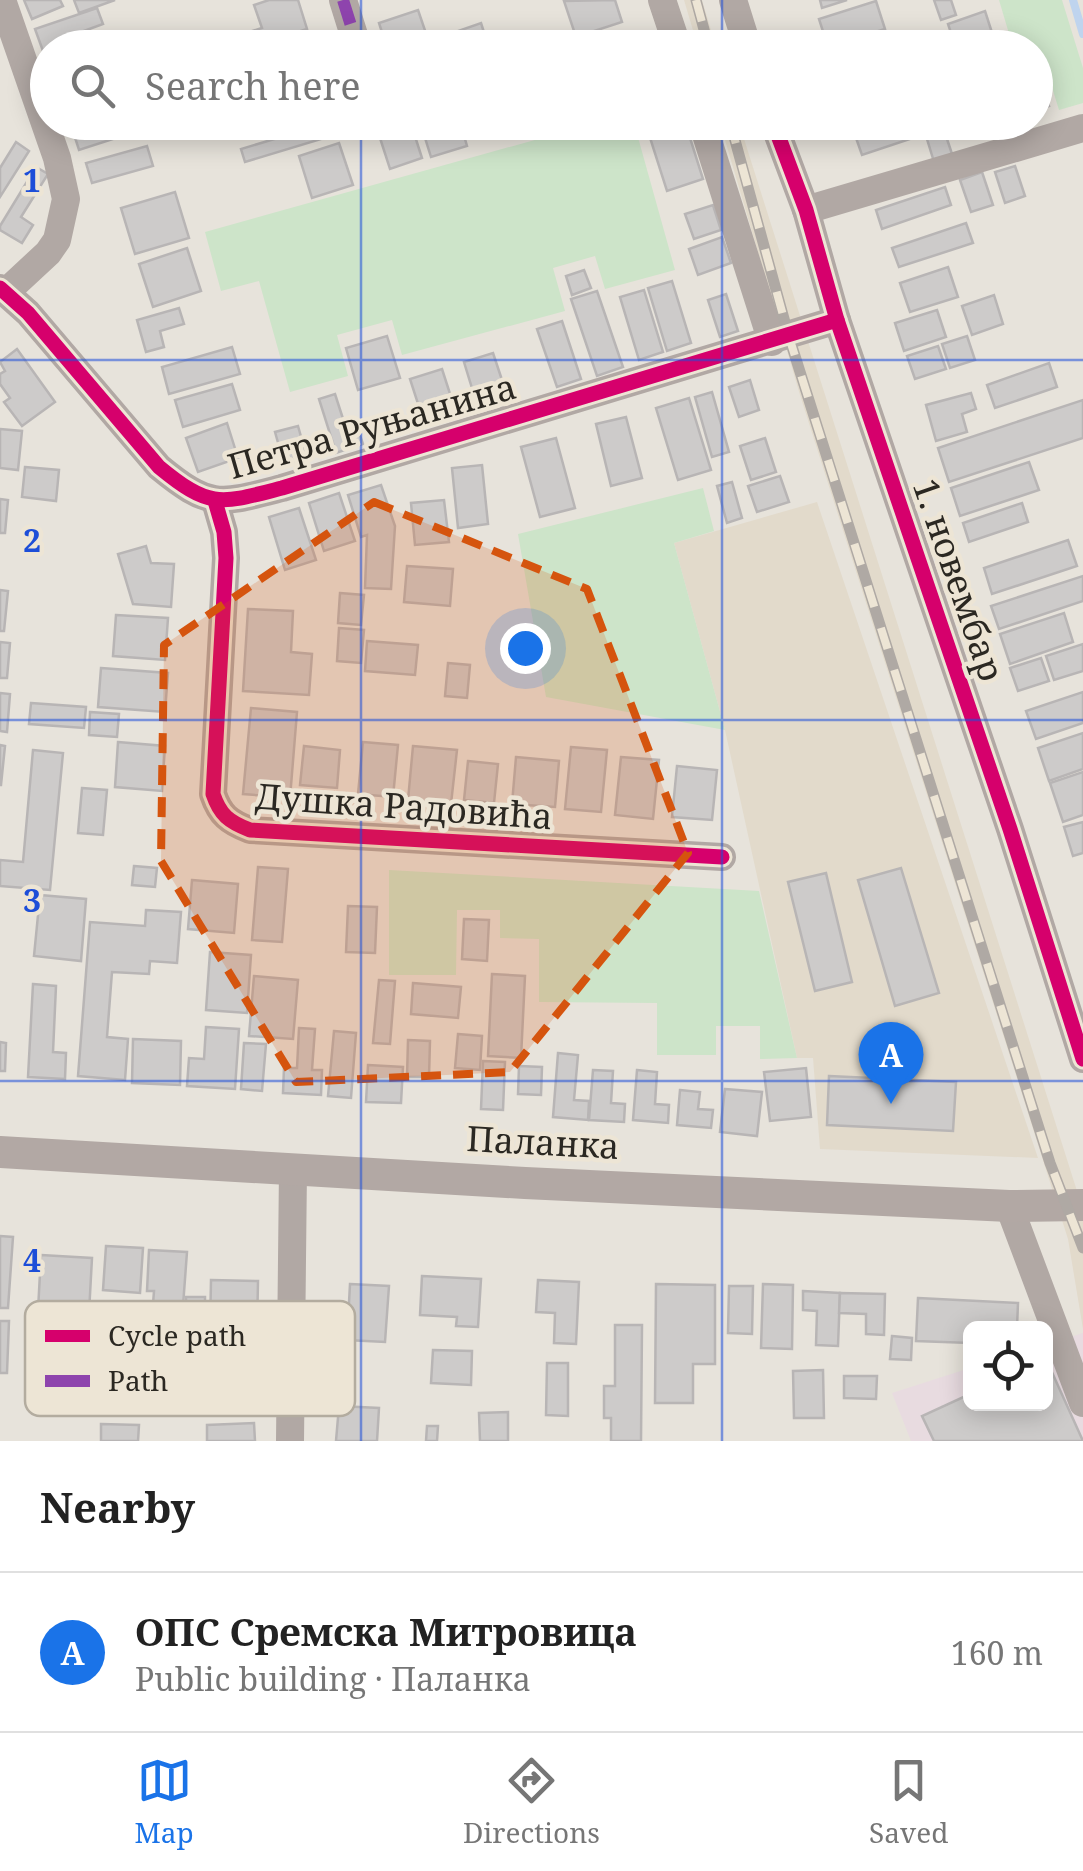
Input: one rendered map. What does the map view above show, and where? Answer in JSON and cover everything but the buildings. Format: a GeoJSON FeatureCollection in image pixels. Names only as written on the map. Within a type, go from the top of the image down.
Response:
{"type":"FeatureCollection","features":[{"type":"Feature","properties":{"kind":"main road","name":"Паланка"},"geometry":{"type":"LineString","coordinates":[[0,1152],[1009,1206],[1083,1205]]}},
{"type":"Feature","properties":{"kind":"street"},"geometry":{"type":"LineString","coordinates":[[2,0],[30,82]]}},
{"type":"Feature","properties":{"kind":"street"},"geometry":{"type":"LineString","coordinates":[[343,0],[352,30]]}},
{"type":"Feature","properties":{"kind":"street"},"geometry":{"type":"LineString","coordinates":[[662,0],[672,30]]}},
{"type":"Feature","properties":{"kind":"street"},"geometry":{"type":"LineString","coordinates":[[733,0],[742,30]]}},
{"type":"Feature","properties":{"kind":"street"},"geometry":{"type":"LineString","coordinates":[[1053,137],[1083,128]]}},
{"type":"Feature","properties":{"kind":"street"},"geometry":{"type":"LineString","coordinates":[[3,290],[48,253],[57,240],[66,199],[50,140]]}},
{"type":"Feature","properties":{"kind":"street"},"geometry":{"type":"LineString","coordinates":[[708,140],[772,342]]}},
{"type":"Feature","properties":{"kind":"street","name":"1. новембар"},"geometry":{"type":"LineString","coordinates":[[779,140],[806,210],[837,320],[998,793],[1083,1059]]}},
{"type":"Feature","properties":{"kind":"street"},"geometry":{"type":"LineString","coordinates":[[806,210],[1042,140]]}},
{"type":"Feature","properties":{"kind":"street","name":"Петра Руњанина"},"geometry":{"type":"LineString","coordinates":[[3,290],[28,312],[159,467],[184,488],[215,501],[282,488],[837,320]]}},
{"type":"Feature","properties":{"kind":"street","name":"Душка Радовића"},"geometry":{"type":"LineString","coordinates":[[215,501],[226,558],[213,794],[218,809],[231,823],[250,830],[722,857]]}},
{"type":"Feature","properties":{"kind":"street"},"geometry":{"type":"LineString","coordinates":[[292,1301],[293,1169]]}},
{"type":"Feature","properties":{"kind":"street"},"geometry":{"type":"LineString","coordinates":[[1009,1206],[1083,1403]]}},
{"type":"Feature","properties":{"kind":"street"},"geometry":{"type":"LineString","coordinates":[[290,1416],[290,1441]]}},
{"type":"Feature","properties":{"kind":"highlighted area"},"geometry":{"type":"Polygon","coordinates":[[[374,502],[587,589],[688,853],[510,1072],[296,1082],[161,861],[164,645],[374,502]]]}},
{"type":"Feature","properties":{"kind":"shaded area"},"geometry":{"type":"Polygon","coordinates":[[[684,0],[702,0],[711,30],[693,30],[684,0]]]}},
{"type":"Feature","properties":{"kind":"shaded area"},"geometry":{"type":"Polygon","coordinates":[[[725,140],[744,140],[1083,1210],[1083,1329],[1068,1239],[800,395],[725,140]]]}},
{"type":"Feature","properties":{"kind":"shaded area"},"geometry":{"type":"Polygon","coordinates":[[[817,502],[1038,1158],[820,1149],[813,1058],[797,1058],[725,730],[674,543],[817,502]]]}},
{"type":"Feature","properties":{"kind":"shaded area"},"geometry":{"type":"Polygon","coordinates":[[[1083,1333],[1083,1441],[911,1441],[892,1393],[963,1370],[963,1411],[1053,1411],[1053,1343],[1083,1333]]]}},
{"type":"Feature","properties":{"kind":"green space"},"geometry":{"type":"Polygon","coordinates":[[[999,0],[1062,0],[1083,68],[1083,103],[1059,110],[1053,91],[1053,30],[1008,30],[999,0]]]}},
{"type":"Feature","properties":{"kind":"green space"},"geometry":{"type":"Polygon","coordinates":[[[535,140],[639,140],[675,270],[605,289],[595,256],[553,268],[565,311],[402,355],[392,320],[337,335],[348,376],[290,392],[259,281],[221,291],[205,232],[535,140]]]}},
{"type":"Feature","properties":{"kind":"green space"},"geometry":{"type":"Polygon","coordinates":[[[703,488],[714,531],[674,543],[725,730],[546,697],[518,534],[703,488]]]}},
{"type":"Feature","properties":{"kind":"green space"},"geometry":{"type":"Polygon","coordinates":[[[389,870],[759,891],[797,1058],[760,1059],[760,1026],[716,1026],[716,1055],[657,1055],[657,1003],[539,1002],[539,939],[500,938],[500,910],[457,910],[456,975],[389,975],[389,870]]]}},
{"type":"Feature","properties":{"kind":"waterway"},"geometry":{"type":"LineString","coordinates":[[1073,0],[1083,34]]}},
{"type":"Feature","properties":{"kind":"railway"},"geometry":{"type":"LineString","coordinates":[[696,0],[704,30]]}},
{"type":"Feature","properties":{"kind":"railway"},"geometry":{"type":"LineString","coordinates":[[735,140],[789,337],[1050,1163],[1083,1248]]}},
{"type":"Feature","properties":{"kind":"marked path"},"geometry":{"type":"LineString","coordinates":[[343,0],[352,30]]}},
{"type":"Feature","properties":{"kind":"cycle path"},"geometry":{"type":"LineString","coordinates":[[780,140],[1083,1059]]}},
{"type":"Feature","properties":{"kind":"cycle path"},"geometry":{"type":"LineString","coordinates":[[0,288],[28,313],[159,467],[191,490],[216,499],[282,488],[837,320]]}},
{"type":"Feature","properties":{"kind":"cycle path"},"geometry":{"type":"LineString","coordinates":[[215,501],[226,558],[213,794],[222,813],[231,821],[250,830],[722,857]]}},
{"type":"Feature","properties":{"kind":"place","name":"ОПС Сремска Митровица"},"geometry":{"type":"Point","coordinates":[891,1104]}}]}
